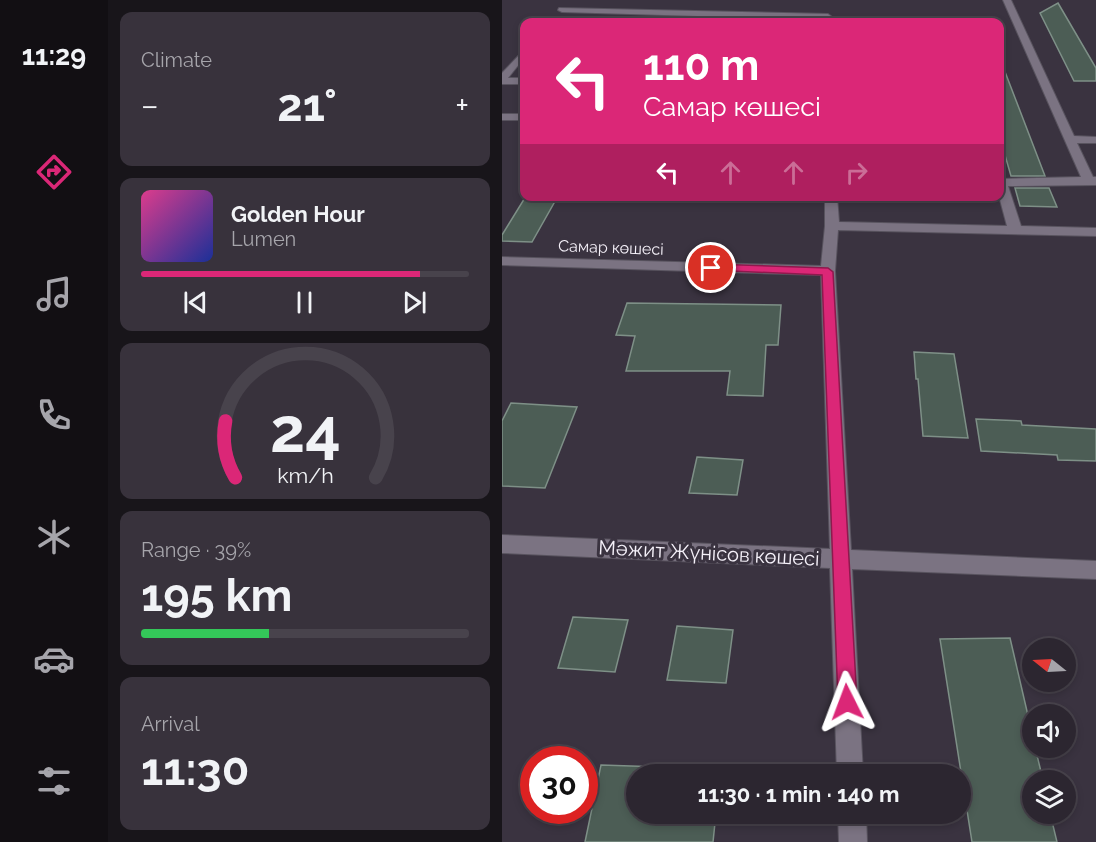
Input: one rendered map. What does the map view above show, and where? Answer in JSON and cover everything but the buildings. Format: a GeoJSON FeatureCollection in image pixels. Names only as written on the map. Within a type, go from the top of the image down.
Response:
{"type":"FeatureCollection","features":[{"type":"Feature","properties":{"kind":"street"},"geometry":{"type":"LineString","coordinates":[[571,0],[559,13],[828,16]]}},
{"type":"Feature","properties":{"kind":"street"},"geometry":{"type":"LineString","coordinates":[[1004,182],[1092,181],[1070,139],[1007,0]]}},
{"type":"Feature","properties":{"kind":"street"},"geometry":{"type":"LineString","coordinates":[[502,80],[520,58]]}},
{"type":"Feature","properties":{"kind":"street"},"geometry":{"type":"LineString","coordinates":[[502,80],[520,81]]}},
{"type":"Feature","properties":{"kind":"street"},"geometry":{"type":"LineString","coordinates":[[502,117],[520,117]]}},
{"type":"Feature","properties":{"kind":"street"},"geometry":{"type":"LineString","coordinates":[[1070,139],[1096,140]]}},
{"type":"Feature","properties":{"kind":"street"},"geometry":{"type":"LineString","coordinates":[[1004,192],[1015,230]]}},
{"type":"Feature","properties":{"kind":"street"},"geometry":{"type":"LineString","coordinates":[[831,201],[832,226],[828,272],[850,764]]}},
{"type":"Feature","properties":{"kind":"street"},"geometry":{"type":"LineString","coordinates":[[832,226],[1096,232]]}},
{"type":"Feature","properties":{"kind":"street","name":"Самар көшесі"},"geometry":{"type":"LineString","coordinates":[[502,261],[828,272]]}},
{"type":"Feature","properties":{"kind":"street","name":"Мәжит Жүнісов көшесі"},"geometry":{"type":"LineString","coordinates":[[502,544],[1096,570]]}},
{"type":"Feature","properties":{"kind":"street"},"geometry":{"type":"LineString","coordinates":[[852,824],[853,842]]}},
{"type":"Feature","properties":{"kind":"route"},"geometry":{"type":"LineString","coordinates":[[711,268],[828,272],[847,702]]}}]}
